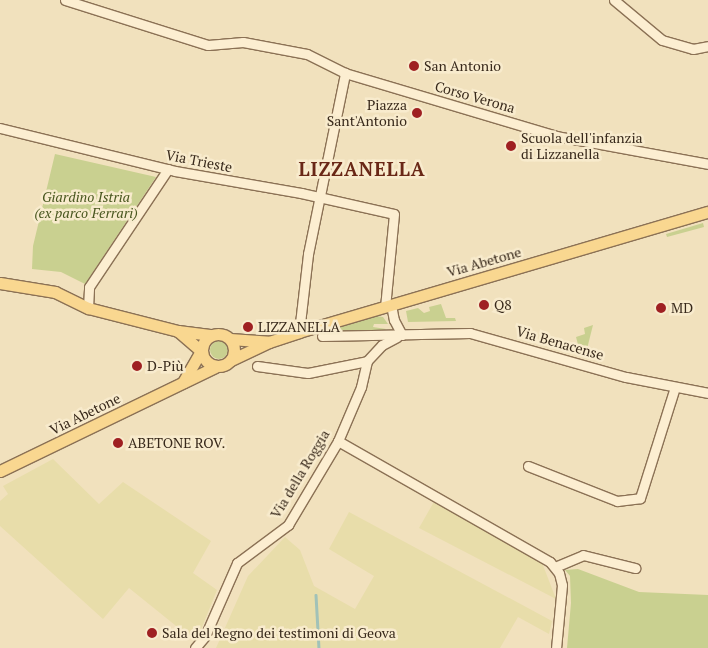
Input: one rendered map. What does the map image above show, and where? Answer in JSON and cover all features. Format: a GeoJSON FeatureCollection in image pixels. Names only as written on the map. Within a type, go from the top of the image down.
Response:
{"type":"FeatureCollection","features":[{"type":"Feature","properties":{"kind":"main road","name":"Via Abetone"},"geometry":{"type":"LineString","coordinates":[[231,360],[269,342],[299,332],[708,212]]}},
{"type":"Feature","properties":{"kind":"main road"},"geometry":{"type":"LineString","coordinates":[[0,283],[55,292],[88,308],[178,331],[212,335],[221,334],[230,339],[269,342]]}},
{"type":"Feature","properties":{"kind":"main road"},"geometry":{"type":"LineString","coordinates":[[178,331],[201,351],[205,361],[215,367],[224,366],[231,360],[234,352],[230,339]]}},
{"type":"Feature","properties":{"kind":"main road"},"geometry":{"type":"LineString","coordinates":[[182,384],[201,351],[205,340],[212,335]]}},
{"type":"Feature","properties":{"kind":"main road","name":"Via Abetone"},"geometry":{"type":"LineString","coordinates":[[0,471],[215,367]]}},
{"type":"Feature","properties":{"kind":"street"},"geometry":{"type":"LineString","coordinates":[[614,0],[662,40],[692,49],[708,46]]}},
{"type":"Feature","properties":{"kind":"street","name":"Corso Verona"},"geometry":{"type":"LineString","coordinates":[[71,1],[208,44],[243,42],[307,54],[345,74],[413,96],[556,136],[708,164]]}},
{"type":"Feature","properties":{"kind":"street"},"geometry":{"type":"LineString","coordinates":[[299,332],[319,198],[345,74]]}},
{"type":"Feature","properties":{"kind":"street","name":"Via Trieste"},"geometry":{"type":"LineString","coordinates":[[0,128],[168,169],[394,214],[388,306]]}},
{"type":"Feature","properties":{"kind":"street"},"geometry":{"type":"LineString","coordinates":[[88,308],[90,286],[168,169]]}},
{"type":"Feature","properties":{"kind":"street"},"geometry":{"type":"LineString","coordinates":[[257,366],[308,372],[367,361],[382,345],[402,335],[388,306]]}},
{"type":"Feature","properties":{"kind":"street","name":"Via Benacense"},"geometry":{"type":"LineString","coordinates":[[322,336],[470,333],[586,366],[708,393]]}},
{"type":"Feature","properties":{"kind":"street","name":"Via della Roggia"},"geometry":{"type":"LineString","coordinates":[[195,648],[206,636],[237,564],[288,525],[338,441],[361,387],[367,361]]}},
{"type":"Feature","properties":{"kind":"street"},"geometry":{"type":"LineString","coordinates":[[528,466],[617,501],[640,498],[675,387]]}},
{"type":"Feature","properties":{"kind":"street"},"geometry":{"type":"LineString","coordinates":[[338,441],[534,550],[555,568],[562,585],[556,648]]}},
{"type":"Feature","properties":{"kind":"street"},"geometry":{"type":"LineString","coordinates":[[555,568],[583,555],[635,568]]}},
{"type":"Feature","properties":{"kind":"shaded area"},"geometry":{"type":"Polygon","coordinates":[[[53,459],[99,504],[123,482],[211,541],[193,573],[217,590],[196,642],[129,588],[103,619],[0,526],[0,501],[8,494],[3,486],[53,459]]]}},
{"type":"Feature","properties":{"kind":"shaded area"},"geometry":{"type":"Polygon","coordinates":[[[435,500],[541,560],[556,599],[419,528],[435,500]]]}},
{"type":"Feature","properties":{"kind":"shaded area"},"geometry":{"type":"Polygon","coordinates":[[[349,512],[552,621],[549,634],[518,617],[500,648],[216,648],[248,576],[285,537],[300,550],[314,586],[355,609],[374,576],[329,549],[349,512]]]}},
{"type":"Feature","properties":{"kind":"green space","name":"Giardino Istria (ex parco Ferrari)"},"geometry":{"type":"Polygon","coordinates":[[[55,154],[156,177],[85,284],[61,272],[32,269],[33,246],[55,154]]]}},
{"type":"Feature","properties":{"kind":"green space"},"geometry":{"type":"Polygon","coordinates":[[[703,223],[704,227],[667,237],[666,234],[703,223]]]}},
{"type":"Feature","properties":{"kind":"green space"},"geometry":{"type":"Polygon","coordinates":[[[441,304],[446,318],[455,318],[456,321],[408,322],[406,311],[418,308],[424,313],[430,311],[429,307],[441,304]]]}},
{"type":"Feature","properties":{"kind":"green space"},"geometry":{"type":"Polygon","coordinates":[[[376,316],[383,317],[388,324],[374,324],[373,327],[386,329],[381,333],[342,333],[332,328],[376,316]]]}},
{"type":"Feature","properties":{"kind":"green space"},"geometry":{"type":"Polygon","coordinates":[[[593,325],[586,353],[580,352],[576,337],[585,334],[584,328],[593,325]]]}},
{"type":"Feature","properties":{"kind":"green space"},"geometry":{"type":"Polygon","coordinates":[[[219,341],[225,344],[228,350],[225,356],[219,359],[213,356],[210,350],[213,344],[219,341]]]}},
{"type":"Feature","properties":{"kind":"green space"},"geometry":{"type":"Polygon","coordinates":[[[578,569],[639,592],[708,595],[708,648],[567,648],[571,603],[570,576],[565,570],[578,569]]]}},
{"type":"Feature","properties":{"kind":"waterway"},"geometry":{"type":"LineString","coordinates":[[316,595],[319,648]]}},
{"type":"Feature","properties":{"kind":"place","name":"San Antonio"},"geometry":{"type":"Point","coordinates":[414,66]}},
{"type":"Feature","properties":{"kind":"place","name":"Piazza Sant'Antonio"},"geometry":{"type":"Point","coordinates":[417,113]}},
{"type":"Feature","properties":{"kind":"place","name":"Scuola dell'infanzia di Lizzanella"},"geometry":{"type":"Point","coordinates":[511,146]}},
{"type":"Feature","properties":{"kind":"place","name":"Q8"},"geometry":{"type":"Point","coordinates":[484,305]}},
{"type":"Feature","properties":{"kind":"place","name":"MD"},"geometry":{"type":"Point","coordinates":[661,308]}},
{"type":"Feature","properties":{"kind":"place","name":"LIZZANELLA"},"geometry":{"type":"Point","coordinates":[248,327]}},
{"type":"Feature","properties":{"kind":"place","name":"D-Più"},"geometry":{"type":"Point","coordinates":[137,366]}},
{"type":"Feature","properties":{"kind":"place","name":"ABETONE ROV."},"geometry":{"type":"Point","coordinates":[118,443]}},
{"type":"Feature","properties":{"kind":"place","name":"Sala del Regno dei testimoni di Geova"},"geometry":{"type":"Point","coordinates":[152,633]}},
{"type":"Feature","properties":{"kind":"district","name":"LIZZANELLA"},"geometry":{"type":"Point","coordinates":[362,169]}}]}
